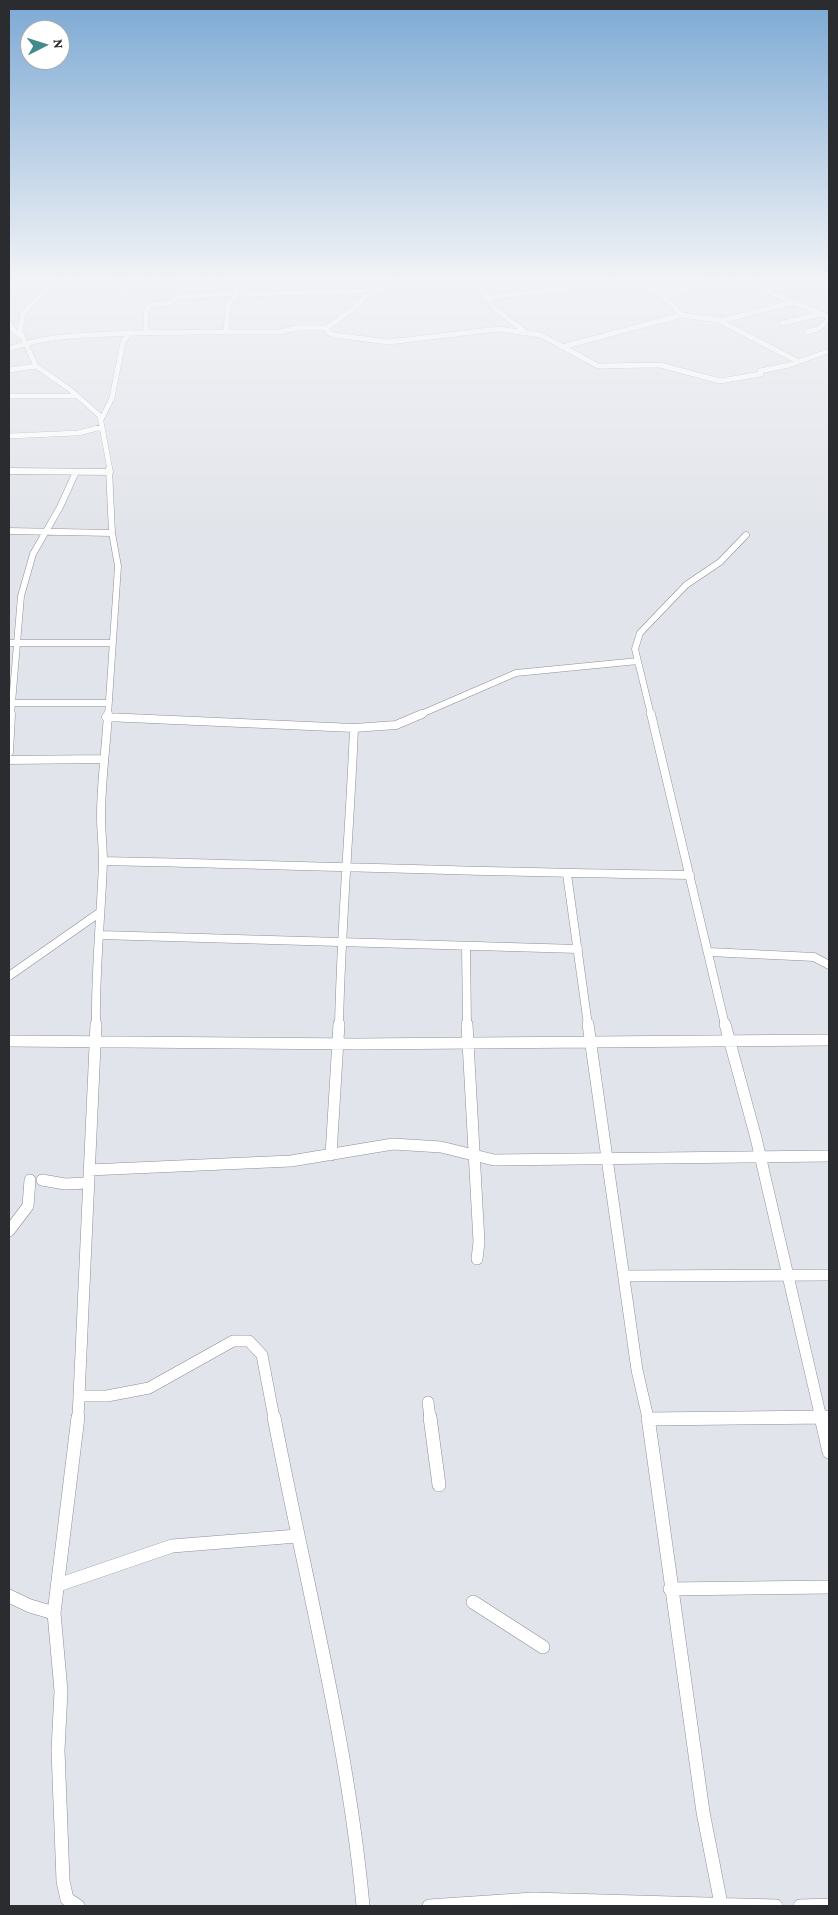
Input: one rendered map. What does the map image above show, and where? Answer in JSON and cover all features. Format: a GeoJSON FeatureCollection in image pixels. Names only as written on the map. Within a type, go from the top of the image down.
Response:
{"type":"FeatureCollection","features":[{"type":"Feature","properties":{"kind":"street"},"geometry":{"type":"LineString","coordinates":[[101,424],[112,398],[118,365]]}},
{"type":"Feature","properties":{"kind":"street"},"geometry":{"type":"LineString","coordinates":[[597,365],[637,365]]}},
{"type":"Feature","properties":{"kind":"street"},"geometry":{"type":"LineString","coordinates":[[661,365],[720,381],[755,376],[761,374],[760,371],[787,365]]}},
{"type":"Feature","properties":{"kind":"street"},"geometry":{"type":"LineString","coordinates":[[9,370],[36,366],[98,414],[110,472],[112,533],[118,568],[100,816],[103,861],[99,913],[100,936],[95,986],[96,1043],[88,1182],[80,1396],[54,1613],[61,1691],[58,1750],[63,1881],[70,1904]]}},
{"type":"Feature","properties":{"kind":"street"},"geometry":{"type":"LineString","coordinates":[[9,396],[77,396]]}},
{"type":"Feature","properties":{"kind":"street"},"geometry":{"type":"LineString","coordinates":[[9,436],[68,434],[101,424]]}},
{"type":"Feature","properties":{"kind":"street"},"geometry":{"type":"LineString","coordinates":[[9,471],[110,472]]}},
{"type":"Feature","properties":{"kind":"street"},"geometry":{"type":"LineString","coordinates":[[9,752],[13,643],[23,589],[33,554],[60,506],[76,472]]}},
{"type":"Feature","properties":{"kind":"street"},"geometry":{"type":"LineString","coordinates":[[9,532],[112,533]]}},
{"type":"Feature","properties":{"kind":"street"},"geometry":{"type":"LineString","coordinates":[[746,535],[720,562],[686,585],[640,634],[635,649],[709,952],[728,1041],[756,1138],[758,1157],[825,1417],[829,1452]]}},
{"type":"Feature","properties":{"kind":"street"},"geometry":{"type":"LineString","coordinates":[[13,643],[112,643]]}},
{"type":"Feature","properties":{"kind":"street"},"geometry":{"type":"LineString","coordinates":[[106,717],[354,728],[396,725],[516,673],[638,660]]}},
{"type":"Feature","properties":{"kind":"street"},"geometry":{"type":"LineString","coordinates":[[11,703],[107,704]]}},
{"type":"Feature","properties":{"kind":"street"},"geometry":{"type":"LineString","coordinates":[[330,1155],[338,1043],[341,942],[348,866],[354,728]]}},
{"type":"Feature","properties":{"kind":"street"},"geometry":{"type":"LineString","coordinates":[[9,760],[104,759]]}},
{"type":"Feature","properties":{"kind":"street"},"geometry":{"type":"LineString","coordinates":[[103,861],[348,866],[568,874],[690,875]]}},
{"type":"Feature","properties":{"kind":"street"},"geometry":{"type":"LineString","coordinates":[[568,874],[637,1370],[648,1419],[702,1812],[721,1904]]}},
{"type":"Feature","properties":{"kind":"street"},"geometry":{"type":"LineString","coordinates":[[9,976],[99,913]]}},
{"type":"Feature","properties":{"kind":"street"},"geometry":{"type":"LineString","coordinates":[[100,936],[578,949]]}},
{"type":"Feature","properties":{"kind":"street"},"geometry":{"type":"LineString","coordinates":[[466,946],[468,1043],[479,1242],[477,1259]]}},
{"type":"Feature","properties":{"kind":"street"},"geometry":{"type":"LineString","coordinates":[[709,952],[814,957],[829,965]]}},
{"type":"Feature","properties":{"kind":"street"},"geometry":{"type":"LineString","coordinates":[[9,1041],[96,1043],[136,1041],[468,1043],[829,1040]]}},
{"type":"Feature","properties":{"kind":"street"},"geometry":{"type":"LineString","coordinates":[[89,1170],[291,1161],[360,1148],[406,1144],[461,1151],[494,1160],[829,1156]]}},
{"type":"Feature","properties":{"kind":"street"},"geometry":{"type":"LineString","coordinates":[[9,1232],[28,1206],[30,1180]]}},
{"type":"Feature","properties":{"kind":"street"},"geometry":{"type":"LineString","coordinates":[[42,1180],[64,1184],[88,1182]]}},
{"type":"Feature","properties":{"kind":"street"},"geometry":{"type":"LineString","coordinates":[[624,1276],[829,1275]]}},
{"type":"Feature","properties":{"kind":"street"},"geometry":{"type":"LineString","coordinates":[[80,1396],[107,1396],[149,1388],[226,1344],[240,1340],[253,1343],[262,1356],[297,1536],[337,1716],[358,1850],[363,1906]]}},
{"type":"Feature","properties":{"kind":"street"},"geometry":{"type":"LineString","coordinates":[[428,1402],[438,1485]]}},
{"type":"Feature","properties":{"kind":"street"},"geometry":{"type":"LineString","coordinates":[[648,1419],[825,1417]]}},
{"type":"Feature","properties":{"kind":"street"},"geometry":{"type":"LineString","coordinates":[[58,1585],[172,1546],[297,1536]]}},
{"type":"Feature","properties":{"kind":"street"},"geometry":{"type":"LineString","coordinates":[[670,1589],[829,1587]]}},
{"type":"Feature","properties":{"kind":"street"},"geometry":{"type":"LineString","coordinates":[[9,1596],[30,1606],[54,1613]]}},
{"type":"Feature","properties":{"kind":"street"},"geometry":{"type":"LineString","coordinates":[[473,1602],[543,1647]]}},
{"type":"Feature","properties":{"kind":"street"},"geometry":{"type":"LineString","coordinates":[[429,1906],[533,1899],[776,1906]]}},
{"type":"Feature","properties":{"kind":"street"},"geometry":{"type":"LineString","coordinates":[[800,1906],[829,1904]]}}]}
